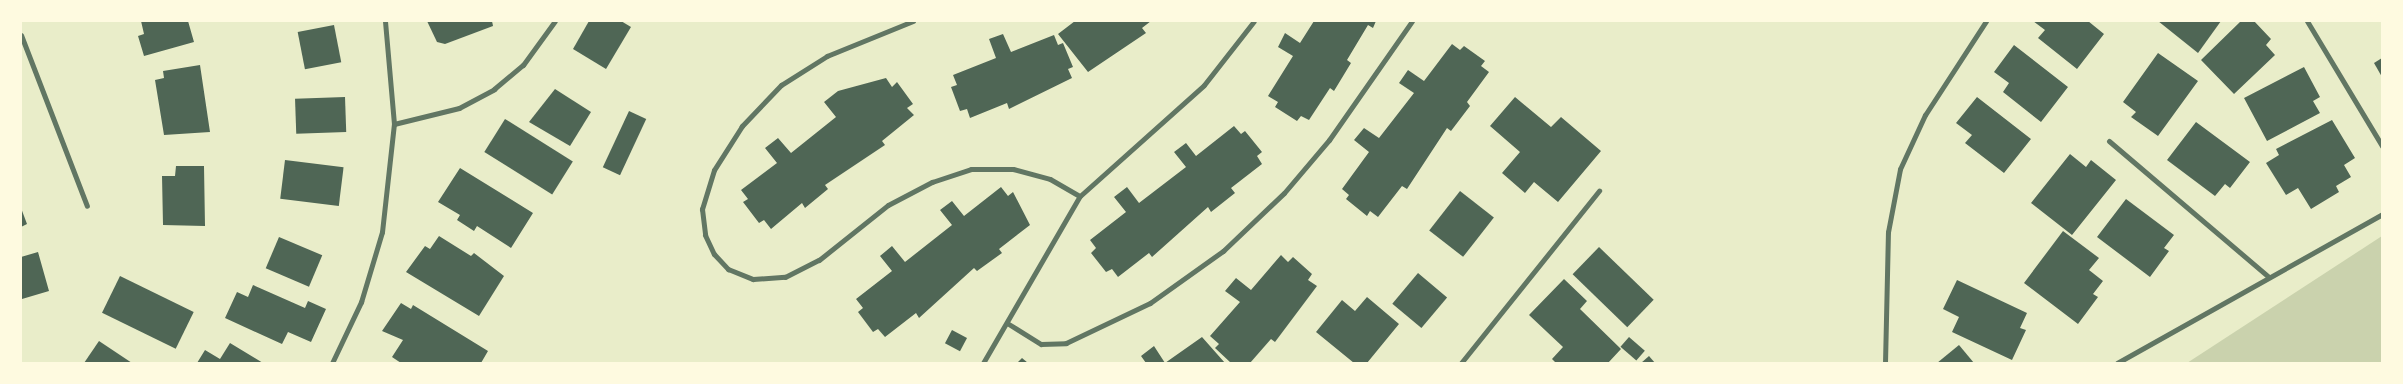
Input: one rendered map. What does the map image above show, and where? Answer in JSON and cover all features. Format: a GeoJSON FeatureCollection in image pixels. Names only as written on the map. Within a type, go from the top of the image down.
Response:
{"type":"FeatureCollection","features":[{"type":"Feature","properties":{"kind":"street"},"geometry":{"type":"LineString","coordinates":[[332,363],[361,302],[382,232],[394,124],[385,21]]}},
{"type":"Feature","properties":{"kind":"street"},"geometry":{"type":"LineString","coordinates":[[394,124],[459,108],[494,89],[523,65],[555,21]]}},
{"type":"Feature","properties":{"kind":"street"},"geometry":{"type":"LineString","coordinates":[[912,21],[827,56],[781,86],[742,126],[714,170],[702,209],[705,234],[714,254],[728,269],[753,279],[785,277],[819,260],[888,206],[932,182],[971,170],[1013,168],[1050,179],[1080,196]]}},
{"type":"Feature","properties":{"kind":"street"},"geometry":{"type":"LineString","coordinates":[[983,362],[1080,196],[1204,85],[1254,21]]}},
{"type":"Feature","properties":{"kind":"street"},"geometry":{"type":"LineString","coordinates":[[1007,323],[1041,344],[1066,343],[1150,304],[1223,250],[1284,193],[1329,140],[1412,21]]}},
{"type":"Feature","properties":{"kind":"street"},"geometry":{"type":"LineString","coordinates":[[1885,363],[1888,232],[1900,169],[1925,114],[1986,21]]}},
{"type":"Feature","properties":{"kind":"street"},"geometry":{"type":"LineString","coordinates":[[2307,21],[2382,146]]}},
{"type":"Feature","properties":{"kind":"street"},"geometry":{"type":"LineString","coordinates":[[21,35],[86,206]]}},
{"type":"Feature","properties":{"kind":"street"},"geometry":{"type":"LineString","coordinates":[[2109,141],[2269,277]]}},
{"type":"Feature","properties":{"kind":"street"},"geometry":{"type":"LineString","coordinates":[[1461,363],[1599,190]]}},
{"type":"Feature","properties":{"kind":"street"},"geometry":{"type":"LineString","coordinates":[[2117,363],[2382,214]]}},
{"type":"Feature","properties":{"kind":"green space"},"geometry":{"type":"Polygon","coordinates":[[[2382,236],[2382,363],[2187,363],[2382,236]]]}},
{"type":"Feature","properties":{"kind":"building"},"geometry":{"type":"Polygon","coordinates":[[[141,21],[188,21],[194,42],[144,56],[138,36],[144,34],[141,21]]]}},
{"type":"Feature","properties":{"kind":"building"},"geometry":{"type":"Polygon","coordinates":[[[427,21],[492,21],[493,26],[445,44],[437,42],[427,21]]]}},
{"type":"Feature","properties":{"kind":"building"},"geometry":{"type":"Polygon","coordinates":[[[589,21],[621,21],[631,27],[606,69],[573,49],[589,21]]]}},
{"type":"Feature","properties":{"kind":"building"},"geometry":{"type":"Polygon","coordinates":[[[1075,21],[1151,21],[1142,28],[1146,33],[1088,72],[1058,34],[1075,21]]]}},
{"type":"Feature","properties":{"kind":"building"},"geometry":{"type":"Polygon","coordinates":[[[1314,21],[1376,21],[1373,28],[1368,25],[1347,60],[1351,63],[1334,91],[1330,88],[1309,120],[1301,116],[1297,121],[1275,107],[1278,102],[1268,96],[1293,56],[1278,47],[1285,33],[1300,43],[1314,21]]]}},
{"type":"Feature","properties":{"kind":"building"},"geometry":{"type":"Polygon","coordinates":[[[2033,21],[2088,21],[2104,34],[2077,69],[2038,38],[2045,30],[2033,21]]]}},
{"type":"Feature","properties":{"kind":"building"},"geometry":{"type":"Polygon","coordinates":[[[2158,21],[2221,21],[2198,53],[2158,21]]]}},
{"type":"Feature","properties":{"kind":"building"},"geometry":{"type":"Polygon","coordinates":[[[2241,21],[2254,21],[2271,39],[2266,45],[2275,55],[2234,94],[2201,60],[2241,21]]]}},
{"type":"Feature","properties":{"kind":"building"},"geometry":{"type":"Polygon","coordinates":[[[334,25],[341,62],[305,69],[298,32],[334,25]]]}},
{"type":"Feature","properties":{"kind":"building"},"geometry":{"type":"Polygon","coordinates":[[[1003,34],[1011,52],[1054,35],[1058,45],[1063,43],[1073,67],[1068,69],[1072,78],[1009,109],[1007,103],[970,118],[967,109],[960,111],[951,87],[957,85],[953,75],[996,58],[989,39],[1003,34]]]}},
{"type":"Feature","properties":{"kind":"building"},"geometry":{"type":"Polygon","coordinates":[[[1452,44],[1460,50],[1464,46],[1485,61],[1481,66],[1489,72],[1467,102],[1470,106],[1451,131],[1447,128],[1407,189],[1402,186],[1378,217],[1370,211],[1367,216],[1346,199],[1349,195],[1342,189],[1369,152],[1354,140],[1364,128],[1379,138],[1414,93],[1399,83],[1408,70],[1424,81],[1452,44]]]}},
{"type":"Feature","properties":{"kind":"building"},"geometry":{"type":"Polygon","coordinates":[[[2014,45],[2068,87],[2041,122],[2003,92],[2009,83],[1994,72],[2014,45]]]}},
{"type":"Feature","properties":{"kind":"building"},"geometry":{"type":"Polygon","coordinates":[[[2158,53],[2198,81],[2158,136],[2131,117],[2136,112],[2123,102],[2158,53]]]}},
{"type":"Feature","properties":{"kind":"building"},"geometry":{"type":"Polygon","coordinates":[[[2382,58],[2382,77],[2374,63],[2382,58]]]}},
{"type":"Feature","properties":{"kind":"building"},"geometry":{"type":"Polygon","coordinates":[[[200,65],[210,132],[164,135],[155,80],[164,78],[163,71],[200,65]]]}},
{"type":"Feature","properties":{"kind":"building"},"geometry":{"type":"Polygon","coordinates":[[[2304,67],[2320,97],[2313,101],[2320,113],[2267,141],[2244,98],[2304,67]]]}},
{"type":"Feature","properties":{"kind":"building"},"geometry":{"type":"Polygon","coordinates":[[[886,78],[892,87],[897,82],[913,104],[907,108],[914,115],[882,141],[885,145],[825,185],[828,189],[805,208],[802,203],[771,229],[764,220],[759,223],[743,202],[748,199],[741,190],[777,163],[765,148],[778,138],[791,153],[836,117],[824,102],[838,91],[886,78]]]}},
{"type":"Feature","properties":{"kind":"building"},"geometry":{"type":"Polygon","coordinates":[[[555,89],[591,112],[570,146],[529,122],[555,89]]]}},
{"type":"Feature","properties":{"kind":"building"},"geometry":{"type":"Polygon","coordinates":[[[345,97],[346,132],[296,134],[295,99],[345,97]]]}},
{"type":"Feature","properties":{"kind":"building"},"geometry":{"type":"Polygon","coordinates":[[[1515,97],[1551,127],[1561,117],[1601,151],[1558,202],[1534,182],[1525,193],[1502,173],[1520,152],[1490,126],[1515,97]]]}},
{"type":"Feature","properties":{"kind":"building"},"geometry":{"type":"Polygon","coordinates":[[[1977,97],[2031,139],[2004,173],[1965,143],[1972,135],[1956,123],[1977,97]]]}},
{"type":"Feature","properties":{"kind":"building"},"geometry":{"type":"Polygon","coordinates":[[[629,111],[646,119],[620,175],[603,167],[629,111]]]}},
{"type":"Feature","properties":{"kind":"building"},"geometry":{"type":"Polygon","coordinates":[[[505,119],[573,161],[552,194],[484,152],[505,119]]]}},
{"type":"Feature","properties":{"kind":"building"},"geometry":{"type":"Polygon","coordinates":[[[2332,120],[2355,158],[2344,165],[2351,177],[2336,186],[2339,192],[2311,209],[2298,188],[2286,195],[2266,163],[2279,155],[2276,149],[2332,120]]]}},
{"type":"Feature","properties":{"kind":"building"},"geometry":{"type":"Polygon","coordinates":[[[2196,122],[2250,162],[2230,188],[2225,184],[2215,196],[2167,160],[2196,122]]]}},
{"type":"Feature","properties":{"kind":"building"},"geometry":{"type":"Polygon","coordinates":[[[1234,126],[1241,134],[1245,131],[1262,152],[1257,156],[1262,164],[1231,188],[1235,193],[1211,212],[1208,207],[1152,257],[1149,253],[1118,277],[1112,269],[1106,272],[1091,253],[1096,248],[1090,240],[1126,212],[1114,197],[1127,187],[1139,203],[1186,167],[1174,152],[1186,143],[1196,156],[1234,126]]]}},
{"type":"Feature","properties":{"kind":"building"},"geometry":{"type":"Polygon","coordinates":[[[2070,154],[2086,167],[2091,160],[2116,180],[2072,235],[2031,203],[2070,154]]]}},
{"type":"Feature","properties":{"kind":"building"},"geometry":{"type":"Polygon","coordinates":[[[285,160],[344,167],[339,206],[280,199],[285,160]]]}},
{"type":"Feature","properties":{"kind":"building"},"geometry":{"type":"Polygon","coordinates":[[[176,166],[204,166],[205,226],[163,225],[162,176],[175,176],[176,166]]]}},
{"type":"Feature","properties":{"kind":"building"},"geometry":{"type":"Polygon","coordinates":[[[460,168],[533,213],[511,248],[477,226],[474,231],[457,220],[460,215],[438,202],[460,168]]]}},
{"type":"Feature","properties":{"kind":"building"},"geometry":{"type":"Polygon","coordinates":[[[1001,187],[1008,196],[1013,192],[1030,225],[999,249],[1002,253],[977,271],[974,268],[919,318],[916,313],[885,337],[878,329],[873,332],[858,312],[863,308],[856,299],[892,271],[880,256],[892,246],[905,262],[952,225],[940,210],[952,201],[964,216],[1001,187]]]}},
{"type":"Feature","properties":{"kind":"building"},"geometry":{"type":"Polygon","coordinates":[[[1460,191],[1494,217],[1463,257],[1429,230],[1460,191]]]}},
{"type":"Feature","properties":{"kind":"building"},"geometry":{"type":"Polygon","coordinates":[[[2126,199],[2174,235],[2164,248],[2169,251],[2150,277],[2097,237],[2126,199]]]}},
{"type":"Feature","properties":{"kind":"building"},"geometry":{"type":"Polygon","coordinates":[[[21,208],[27,224],[21,227],[21,208]]]}},
{"type":"Feature","properties":{"kind":"building"},"geometry":{"type":"Polygon","coordinates":[[[2063,231],[2099,258],[2089,270],[2103,281],[2093,294],[2098,297],[2078,324],[2024,283],[2063,231]]]}},
{"type":"Feature","properties":{"kind":"building"},"geometry":{"type":"Polygon","coordinates":[[[439,236],[471,256],[474,253],[504,276],[479,316],[406,272],[425,246],[430,249],[439,236]]]}},
{"type":"Feature","properties":{"kind":"building"},"geometry":{"type":"Polygon","coordinates":[[[279,237],[322,255],[309,287],[266,268],[279,237]]]}},
{"type":"Feature","properties":{"kind":"building"},"geometry":{"type":"Polygon","coordinates":[[[1599,247],[1654,300],[1627,327],[1573,274],[1599,247]]]}},
{"type":"Feature","properties":{"kind":"building"},"geometry":{"type":"Polygon","coordinates":[[[38,252],[49,291],[22,299],[21,309],[21,257],[38,252]]]}},
{"type":"Feature","properties":{"kind":"building"},"geometry":{"type":"Polygon","coordinates":[[[1281,255],[1288,262],[1293,257],[1312,274],[1308,280],[1317,286],[1275,342],[1271,339],[1250,363],[1231,363],[1215,348],[1219,344],[1210,336],[1240,302],[1225,291],[1236,278],[1251,290],[1281,255]]]}},
{"type":"Feature","properties":{"kind":"building"},"geometry":{"type":"Polygon","coordinates":[[[1418,273],[1447,297],[1421,328],[1392,304],[1418,273]]]}},
{"type":"Feature","properties":{"kind":"building"},"geometry":{"type":"Polygon","coordinates":[[[120,276],[194,312],[176,349],[102,313],[120,276]]]}},
{"type":"Feature","properties":{"kind":"building"},"geometry":{"type":"Polygon","coordinates":[[[1564,279],[1587,301],[1580,309],[1621,349],[1608,363],[1556,363],[1552,359],[1563,347],[1529,315],[1564,279]]]}},
{"type":"Feature","properties":{"kind":"building"},"geometry":{"type":"Polygon","coordinates":[[[1957,280],[2027,313],[2020,328],[2026,330],[2012,360],[1952,332],[1959,317],[1943,309],[1957,280]]]}},
{"type":"Feature","properties":{"kind":"building"},"geometry":{"type":"Polygon","coordinates":[[[253,285],[305,308],[308,301],[326,309],[311,342],[288,332],[282,344],[225,318],[237,292],[248,297],[253,285]]]}},
{"type":"Feature","properties":{"kind":"building"},"geometry":{"type":"Polygon","coordinates":[[[1367,297],[1399,324],[1367,363],[1354,363],[1316,332],[1342,300],[1355,311],[1367,297]]]}},
{"type":"Feature","properties":{"kind":"building"},"geometry":{"type":"Polygon","coordinates":[[[401,303],[411,309],[413,305],[488,351],[481,363],[401,363],[392,357],[403,340],[382,331],[401,303]]]}},
{"type":"Feature","properties":{"kind":"building"},"geometry":{"type":"Polygon","coordinates":[[[952,330],[967,338],[960,351],[945,343],[952,330]]]}},
{"type":"Feature","properties":{"kind":"building"},"geometry":{"type":"Polygon","coordinates":[[[1202,337],[1225,363],[1165,363],[1202,337]]]}},
{"type":"Feature","properties":{"kind":"building"},"geometry":{"type":"Polygon","coordinates":[[[1629,337],[1645,351],[1636,361],[1620,347],[1629,337]]]}},
{"type":"Feature","properties":{"kind":"building"},"geometry":{"type":"Polygon","coordinates":[[[99,341],[132,363],[84,363],[99,341]]]}},
{"type":"Feature","properties":{"kind":"building"},"geometry":{"type":"Polygon","coordinates":[[[230,343],[263,363],[197,363],[205,350],[220,359],[230,343]]]}},
{"type":"Feature","properties":{"kind":"building"},"geometry":{"type":"Polygon","coordinates":[[[1959,345],[1974,363],[1937,363],[1959,345]]]}},
{"type":"Feature","properties":{"kind":"building"},"geometry":{"type":"Polygon","coordinates":[[[1154,346],[1165,363],[1146,363],[1141,356],[1154,346]]]}},
{"type":"Feature","properties":{"kind":"building"},"geometry":{"type":"Polygon","coordinates":[[[1649,356],[1655,363],[1641,363],[1649,356]]]}},
{"type":"Feature","properties":{"kind":"building"},"geometry":{"type":"Polygon","coordinates":[[[1022,358],[1028,363],[1017,363],[1022,358]]]}}]}
